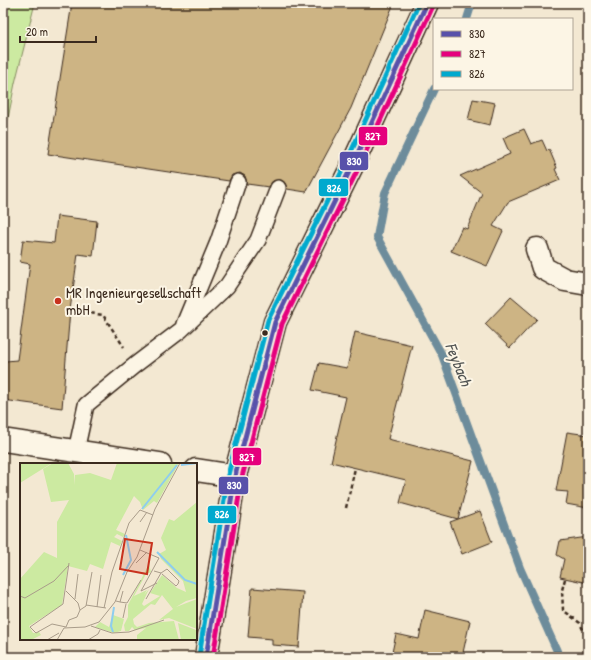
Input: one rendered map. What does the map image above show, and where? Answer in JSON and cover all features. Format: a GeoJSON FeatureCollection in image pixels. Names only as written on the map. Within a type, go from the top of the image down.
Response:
{"type":"FeatureCollection","features":[{"type":"Feature","properties":{"kind":"main road"},"geometry":{"type":"LineString","coordinates":[[206,657],[235,476],[275,322],[351,168],[427,3]]}},
{"type":"Feature","properties":{"kind":"main road"},"geometry":{"type":"LineString","coordinates":[[537,249],[544,268],[565,280],[588,284]]}},
{"type":"Feature","properties":{"kind":"main road"},"geometry":{"type":"LineString","coordinates":[[3,440],[154,463]]}},
{"type":"Feature","properties":{"kind":"main road"},"geometry":{"type":"LineString","coordinates":[[197,470],[235,476]]}},
{"type":"Feature","properties":{"kind":"lane"},"geometry":{"type":"LineString","coordinates":[[181,330],[218,242],[238,182]]}},
{"type":"Feature","properties":{"kind":"lane"},"geometry":{"type":"LineString","coordinates":[[76,451],[86,406],[135,364],[181,330],[227,286],[258,240],[278,188]]}},
{"type":"Feature","properties":{"kind":"path"},"geometry":{"type":"LineString","coordinates":[[70,310],[103,315],[135,364]]}},
{"type":"Feature","properties":{"kind":"path"},"geometry":{"type":"LineString","coordinates":[[346,508],[355,468]]}},
{"type":"Feature","properties":{"kind":"path"},"geometry":{"type":"LineString","coordinates":[[565,578],[562,590],[563,610],[580,623],[588,641]]}},
{"type":"Feature","properties":{"kind":"green space"},"geometry":{"type":"Polygon","coordinates":[[[3,3],[35,3],[15,83],[3,144],[3,3]]]}},
{"type":"Feature","properties":{"kind":"building"},"geometry":{"type":"Polygon","coordinates":[[[72,3],[394,3],[351,108],[306,192],[287,189],[285,183],[281,180],[273,181],[269,187],[247,184],[245,176],[240,173],[232,175],[229,181],[48,154],[72,3]]]}},
{"type":"Feature","properties":{"kind":"building"},"geometry":{"type":"Polygon","coordinates":[[[473,99],[495,103],[490,125],[468,120],[473,99]]]}},
{"type":"Feature","properties":{"kind":"building"},"geometry":{"type":"Polygon","coordinates":[[[524,129],[531,144],[542,140],[547,151],[549,149],[560,180],[508,202],[493,226],[503,231],[487,266],[451,251],[462,227],[467,229],[482,193],[460,176],[510,154],[503,138],[524,129]]]}},
{"type":"Feature","properties":{"kind":"building"},"geometry":{"type":"Polygon","coordinates":[[[57,216],[97,221],[93,256],[78,254],[70,310],[62,408],[3,400],[3,380],[6,361],[17,360],[30,264],[20,262],[23,240],[54,243],[57,216]]]}},
{"type":"Feature","properties":{"kind":"building"},"geometry":{"type":"Polygon","coordinates":[[[511,297],[537,319],[510,348],[485,324],[511,297]]]}},
{"type":"Feature","properties":{"kind":"building"},"geometry":{"type":"Polygon","coordinates":[[[355,332],[412,345],[388,439],[473,461],[458,519],[400,503],[406,480],[331,462],[346,397],[312,390],[319,363],[347,368],[355,332]]]}},
{"type":"Feature","properties":{"kind":"building"},"geometry":{"type":"Polygon","coordinates":[[[567,432],[588,435],[588,508],[566,504],[568,492],[556,491],[567,432]]]}},
{"type":"Feature","properties":{"kind":"building"},"geometry":{"type":"Polygon","coordinates":[[[480,511],[492,542],[462,554],[450,522],[480,511]]]}},
{"type":"Feature","properties":{"kind":"building"},"geometry":{"type":"Polygon","coordinates":[[[588,537],[588,583],[560,577],[564,559],[557,555],[560,541],[588,537]]]}},
{"type":"Feature","properties":{"kind":"building"},"geometry":{"type":"Polygon","coordinates":[[[252,588],[303,592],[299,647],[272,645],[272,639],[248,637],[252,588]]]}},
{"type":"Feature","properties":{"kind":"building"},"geometry":{"type":"Polygon","coordinates":[[[425,610],[470,621],[462,657],[391,657],[396,634],[419,639],[425,610]]]}},
{"type":"Feature","properties":{"kind":"waterway","name":"Feybach"},"geometry":{"type":"LineString","coordinates":[[467,18],[472,3]]}},
{"type":"Feature","properties":{"kind":"waterway","name":"Feybach"},"geometry":{"type":"LineString","coordinates":[[434,90],[385,193],[377,237],[442,355],[520,568],[557,651],[558,657]]}},
{"type":"Feature","properties":{"kind":"transit line","name":"826"},"geometry":{"type":"LineString","coordinates":[[199,656],[228,475],[268,320],[345,165],[419,3]]}},
{"type":"Feature","properties":{"kind":"transit line","name":"830"},"geometry":{"type":"LineString","coordinates":[[206,657],[235,476],[275,322],[351,168],[427,3]]}},
{"type":"Feature","properties":{"kind":"transit line","name":"827"},"geometry":{"type":"LineString","coordinates":[[213,657],[242,477],[282,324],[357,171],[433,6]]}},
{"type":"Feature","properties":{"kind":"place","name":"MR Ingenieurgesellschaft mbH"},"geometry":{"type":"Point","coordinates":[58,301]}}]}
